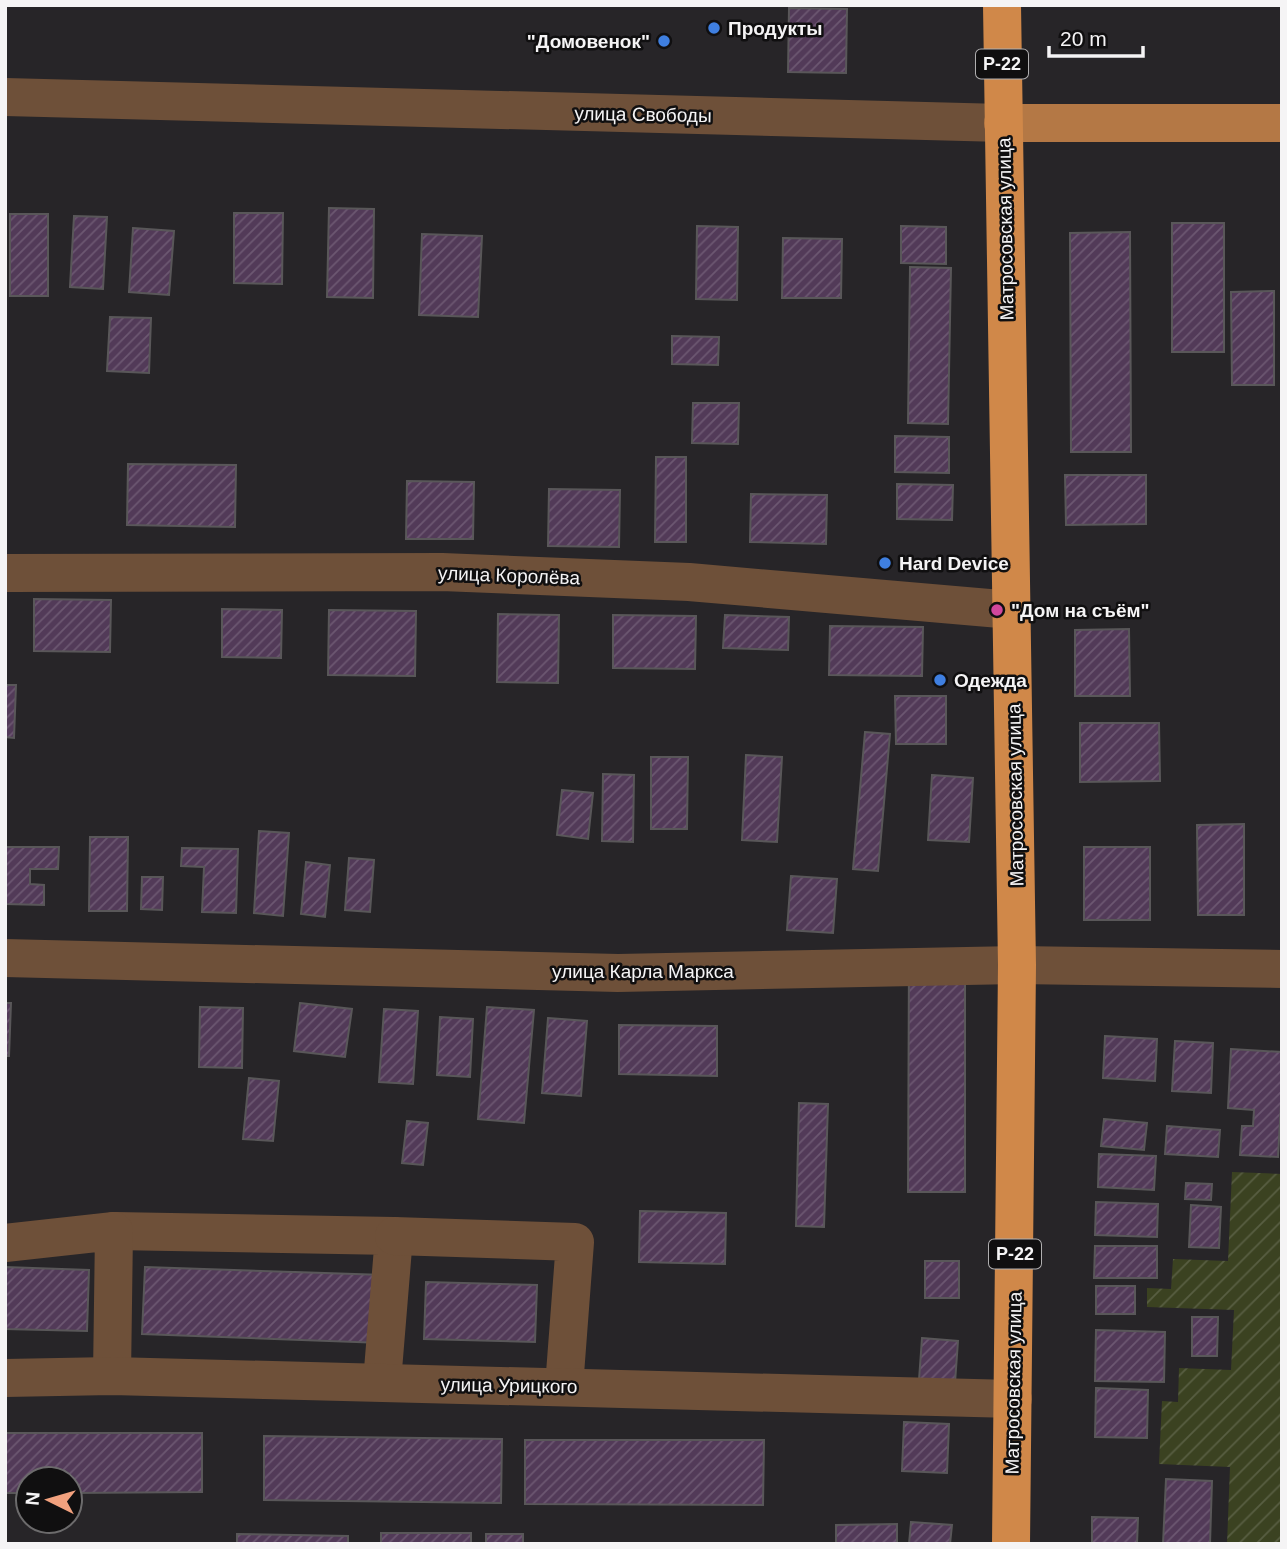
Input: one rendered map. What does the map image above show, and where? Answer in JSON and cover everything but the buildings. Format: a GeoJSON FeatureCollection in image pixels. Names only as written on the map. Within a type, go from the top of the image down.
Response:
{"type":"FeatureCollection","features":[{"type":"Feature","properties":{"kind":"highway","name":"Матросовская улица"},"geometry":{"type":"LineString","coordinates":[[1002,5],[1017,965],[1011,1544]]}},
{"type":"Feature","properties":{"kind":"main road","name":"улица Свободы"},"geometry":{"type":"LineString","coordinates":[[1003,123],[1282,123]]}},
{"type":"Feature","properties":{"kind":"street","name":"улица Свободы"},"geometry":{"type":"LineString","coordinates":[[5,97],[1003,123]]}},
{"type":"Feature","properties":{"kind":"street","name":"улица Королёва"},"geometry":{"type":"LineString","coordinates":[[5,573],[442,572],[689,582],[1012,610]]}},
{"type":"Feature","properties":{"kind":"street","name":"улица Карла Маркса"},"geometry":{"type":"LineString","coordinates":[[5,958],[618,974],[1017,965],[1282,969]]}},
{"type":"Feature","properties":{"kind":"street"},"geometry":{"type":"LineString","coordinates":[[112,1376],[114,1231]]}},
{"type":"Feature","properties":{"kind":"street"},"geometry":{"type":"LineString","coordinates":[[5,1243],[114,1231],[575,1242],[564,1387]]}},
{"type":"Feature","properties":{"kind":"street"},"geometry":{"type":"LineString","coordinates":[[382,1382],[394,1236]]}},
{"type":"Feature","properties":{"kind":"street","name":"улица Урицкого"},"geometry":{"type":"LineString","coordinates":[[5,1378],[112,1376],[1013,1399]]}},
{"type":"Feature","properties":{"kind":"green space"},"geometry":{"type":"Polygon","coordinates":[[[1232,1172],[1282,1174],[1282,1544],[1227,1544],[1230,1467],[1159,1464],[1162,1401],[1178,1402],[1179,1368],[1231,1370],[1234,1310],[1147,1307],[1147,1288],[1171,1289],[1173,1259],[1228,1261],[1232,1172]]]}},
{"type":"Feature","properties":{"kind":"place","name":"Продукты"},"geometry":{"type":"Point","coordinates":[714,28]}},
{"type":"Feature","properties":{"kind":"place","name":"\"Домовенок\""},"geometry":{"type":"Point","coordinates":[664,41]}},
{"type":"Feature","properties":{"kind":"place","name":"Hard Device"},"geometry":{"type":"Point","coordinates":[885,563]}},
{"type":"Feature","properties":{"kind":"place","name":"\"Дом на съём\""},"geometry":{"type":"Point","coordinates":[997,610]}},
{"type":"Feature","properties":{"kind":"place","name":"Одежда"},"geometry":{"type":"Point","coordinates":[940,680]}}]}
